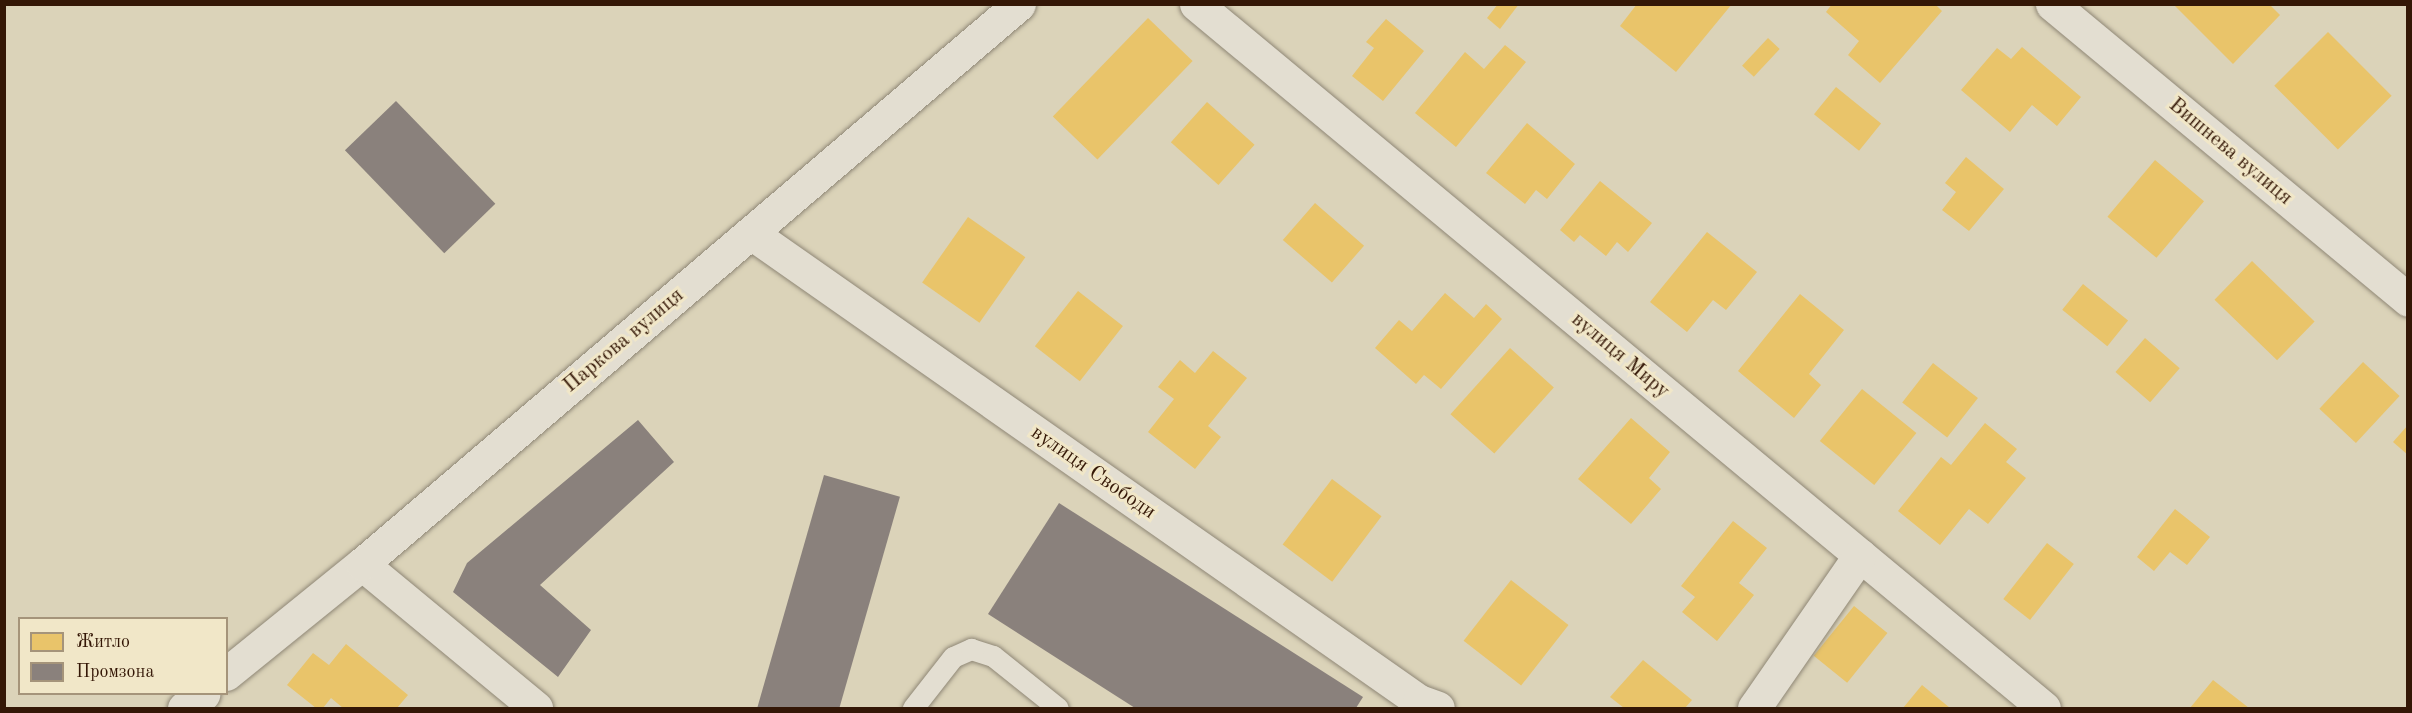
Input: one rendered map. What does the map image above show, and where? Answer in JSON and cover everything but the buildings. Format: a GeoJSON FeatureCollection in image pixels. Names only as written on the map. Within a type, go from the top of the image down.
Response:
{"type":"FeatureCollection","features":[{"type":"Feature","properties":{"kind":"street","name":"Паркова вулиця"},"geometry":{"type":"LineString","coordinates":[[228,672],[362,564],[1019,4]]}},
{"type":"Feature","properties":{"kind":"street","name":"вулиця Миру"},"geometry":{"type":"LineString","coordinates":[[1196,4],[2044,708]]}},
{"type":"Feature","properties":{"kind":"street","name":"Вишнева вулиця"},"geometry":{"type":"LineString","coordinates":[[2052,4],[2408,300]]}},
{"type":"Feature","properties":{"kind":"street","name":"вулиця Свободи"},"geometry":{"type":"LineString","coordinates":[[751,233],[1419,701],[1438,708]]}},
{"type":"Feature","properties":{"kind":"street"},"geometry":{"type":"LineString","coordinates":[[1754,708],[1860,555]]}},
{"type":"Feature","properties":{"kind":"street"},"geometry":{"type":"LineString","coordinates":[[362,564],[536,708]]}},
{"type":"Feature","properties":{"kind":"street"},"geometry":{"type":"LineString","coordinates":[[184,708],[200,695]]}},
{"type":"Feature","properties":{"kind":"lane"},"geometry":{"type":"LineString","coordinates":[[913,708],[952,657],[970,649],[993,656],[1058,708]]}}]}
